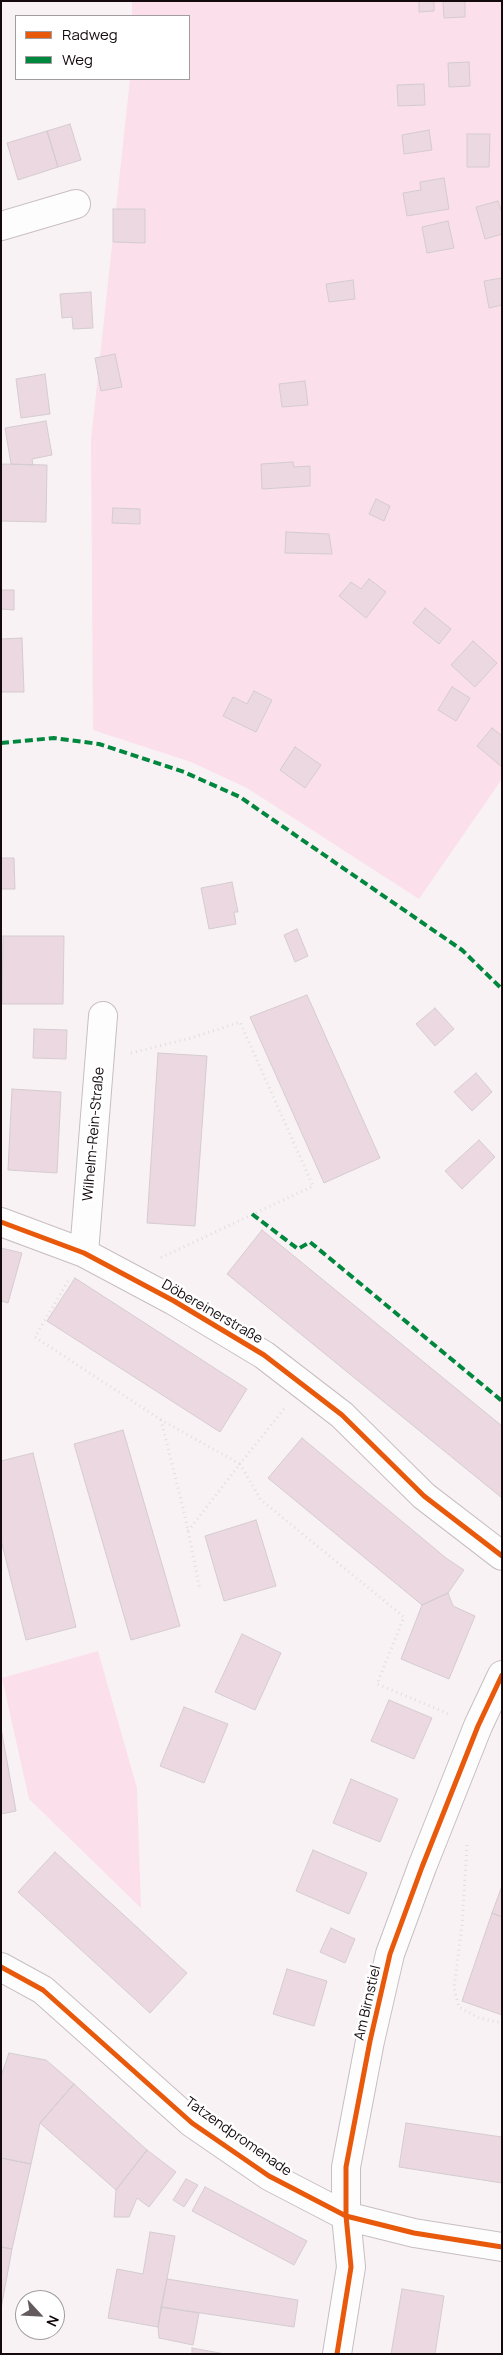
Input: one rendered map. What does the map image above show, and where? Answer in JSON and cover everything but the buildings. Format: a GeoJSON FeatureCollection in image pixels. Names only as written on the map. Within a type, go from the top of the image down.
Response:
{"type":"FeatureCollection","features":[{"type":"Feature","properties":{"kind":"street"},"geometry":{"type":"LineString","coordinates":[[1,226],[76,204]]}},
{"type":"Feature","properties":{"kind":"street","name":"Wilhelm-Rein-Straße"},"geometry":{"type":"LineString","coordinates":[[84,1253],[102,1016]]}},
{"type":"Feature","properties":{"kind":"street","name":"Döbereinerstraße"},"geometry":{"type":"LineString","coordinates":[[1,1222],[84,1253],[174,1301],[264,1355],[342,1415],[424,1496],[502,1556]]}},
{"type":"Feature","properties":{"kind":"street","name":"Am Birnstiel"},"geometry":{"type":"LineString","coordinates":[[337,2354],[351,2267],[346,2216],[346,2167],[370,2041],[390,1954],[478,1726],[502,1675]]}},
{"type":"Feature","properties":{"kind":"street","name":"Tatzendpromenade"},"geometry":{"type":"LineString","coordinates":[[1,1966],[43,1990],[192,2123],[269,2176],[346,2216],[414,2232],[502,2247]]}},
{"type":"Feature","properties":{"kind":"path"},"geometry":{"type":"LineString","coordinates":[[100,1060],[191,1038],[240,1022],[313,1186],[160,1258]]}},
{"type":"Feature","properties":{"kind":"path"},"geometry":{"type":"LineString","coordinates":[[84,1253],[35,1337],[162,1420],[240,1464],[261,1500],[404,1617],[377,1684],[478,1726]]}},
{"type":"Feature","properties":{"kind":"path"},"geometry":{"type":"LineString","coordinates":[[162,1420],[200,1590]]}},
{"type":"Feature","properties":{"kind":"path"},"geometry":{"type":"LineString","coordinates":[[188,1531],[274,1422]]}},
{"type":"Feature","properties":{"kind":"path"},"geometry":{"type":"LineString","coordinates":[[467,1841],[462,1926],[454,1988],[459,2007],[479,2018],[502,2023]]}},
{"type":"Feature","properties":{"kind":"shaded area"},"geometry":{"type":"Polygon","coordinates":[[[132,1],[502,1],[502,779],[419,899],[247,788],[191,762],[93,730],[91,440],[130,80],[190,80],[190,15],[132,15],[132,1]]]}},
{"type":"Feature","properties":{"kind":"shaded area"},"geometry":{"type":"Polygon","coordinates":[[[98,1651],[137,1788],[141,1908],[29,1799],[2,1678],[98,1651]]]}},
{"type":"Feature","properties":{"kind":"marked path"},"geometry":{"type":"LineString","coordinates":[[1,743],[54,738],[99,744],[184,772],[240,797],[462,950],[502,989]]}},
{"type":"Feature","properties":{"kind":"marked path"},"geometry":{"type":"LineString","coordinates":[[252,1214],[298,1249],[310,1242],[502,1401]]}},
{"type":"Feature","properties":{"kind":"cycle path"},"geometry":{"type":"LineString","coordinates":[[1,1222],[84,1253],[174,1301],[264,1355],[342,1415],[424,1496],[502,1556]]}},
{"type":"Feature","properties":{"kind":"cycle path"},"geometry":{"type":"LineString","coordinates":[[337,2354],[351,2267],[346,2216],[346,2167],[370,2041],[390,1954],[478,1726],[502,1675]]}},
{"type":"Feature","properties":{"kind":"cycle path"},"geometry":{"type":"LineString","coordinates":[[1,1967],[43,1990],[192,2123],[269,2176],[346,2216],[414,2233],[502,2247]]}}]}
